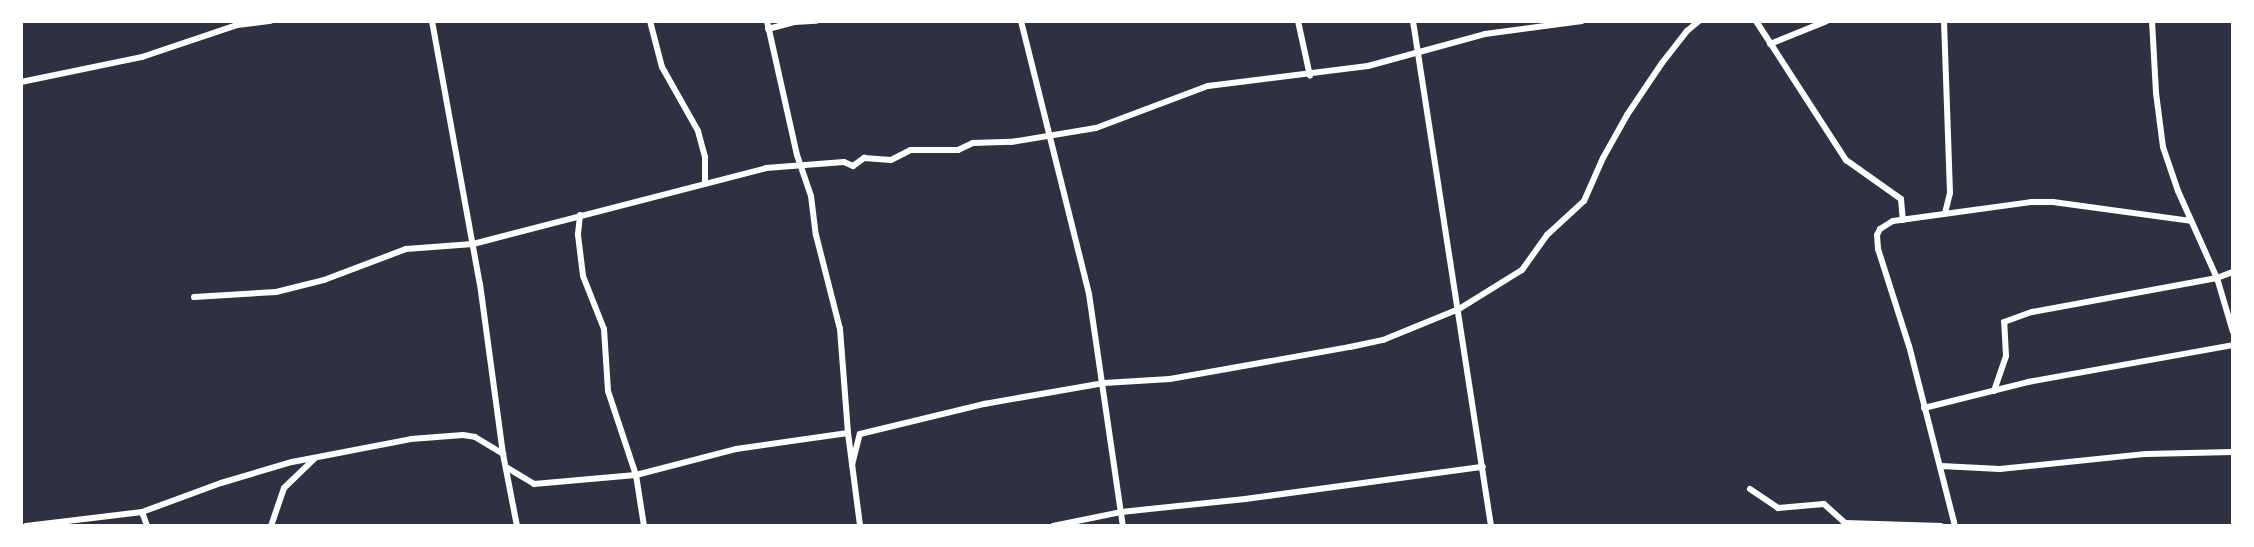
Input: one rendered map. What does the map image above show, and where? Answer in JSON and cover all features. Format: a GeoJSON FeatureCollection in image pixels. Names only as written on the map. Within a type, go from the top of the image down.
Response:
{"type":"FeatureCollection","features":[{"type":"Feature","properties":{"kind":"street"},"geometry":{"type":"LineString","coordinates":[[21,82],[142,57],[237,25],[271,21]]}},
{"type":"Feature","properties":{"kind":"street"},"geometry":{"type":"LineString","coordinates":[[432,21],[473,244],[503,454],[517,526]]}},
{"type":"Feature","properties":{"kind":"street"},"geometry":{"type":"LineString","coordinates":[[650,21],[662,66],[698,131],[705,157],[705,184]]}},
{"type":"Feature","properties":{"kind":"street"},"geometry":{"type":"LineString","coordinates":[[816,21],[768,25],[839,329],[860,526]]}},
{"type":"Feature","properties":{"kind":"street"},"geometry":{"type":"LineString","coordinates":[[1021,21],[1089,294],[1123,526]]}},
{"type":"Feature","properties":{"kind":"street"},"geometry":{"type":"LineString","coordinates":[[1298,21],[1310,76]]}},
{"type":"Feature","properties":{"kind":"street"},"geometry":{"type":"LineString","coordinates":[[1413,21],[1492,526]]}},
{"type":"Feature","properties":{"kind":"street"},"geometry":{"type":"LineString","coordinates":[[194,297],[276,292],[324,279],[406,249],[473,244],[766,167],[803,167],[844,162],[853,166],[864,158],[891,160],[911,150],[958,150],[973,143],[1048,136],[1096,128],[1208,86],[1310,76],[1419,54],[1446,42],[1485,34],[1582,21]]}},
{"type":"Feature","properties":{"kind":"street"},"geometry":{"type":"LineString","coordinates":[[852,466],[860,434],[984,404],[1104,383],[1170,379],[1383,340],[1459,309],[1522,270],[1547,235],[1584,201],[1603,158],[1632,109],[1662,63],[1687,31],[1699,21]]}},
{"type":"Feature","properties":{"kind":"street"},"geometry":{"type":"LineString","coordinates":[[1756,21],[1846,160],[1901,199],[1902,220]]}},
{"type":"Feature","properties":{"kind":"street"},"geometry":{"type":"LineString","coordinates":[[1770,44],[1827,21]]}},
{"type":"Feature","properties":{"kind":"street"},"geometry":{"type":"LineString","coordinates":[[1944,21],[1950,186],[1945,213]]}},
{"type":"Feature","properties":{"kind":"street"},"geometry":{"type":"LineString","coordinates":[[2152,21],[2163,147],[2191,221],[2217,278],[2233,332]]}},
{"type":"Feature","properties":{"kind":"street"},"geometry":{"type":"LineString","coordinates":[[1955,526],[1909,346],[1876,241],[1880,229],[1902,220],[1945,213],[2049,202],[2191,221]]}},
{"type":"Feature","properties":{"kind":"street"},"geometry":{"type":"LineString","coordinates":[[580,215],[578,235],[583,276],[604,329],[608,391],[636,475],[644,526]]}},
{"type":"Feature","properties":{"kind":"street"},"geometry":{"type":"LineString","coordinates":[[1994,391],[2006,356],[2004,322],[2032,312],[2217,278],[2233,272]]}},
{"type":"Feature","properties":{"kind":"street"},"geometry":{"type":"LineString","coordinates":[[1924,408],[2143,360],[2233,345]]}},
{"type":"Feature","properties":{"kind":"street"},"geometry":{"type":"LineString","coordinates":[[506,467],[534,484],[636,475],[736,449],[848,433]]}},
{"type":"Feature","properties":{"kind":"street"},"geometry":{"type":"LineString","coordinates":[[26,526],[142,512],[220,483],[315,457],[411,439],[452,434],[475,437],[503,454]]}},
{"type":"Feature","properties":{"kind":"street"},"geometry":{"type":"LineString","coordinates":[[1941,466],[2000,468],[2146,454],[2233,452]]}},
{"type":"Feature","properties":{"kind":"street"},"geometry":{"type":"LineString","coordinates":[[271,526],[284,488],[315,457]]}},
{"type":"Feature","properties":{"kind":"street"},"geometry":{"type":"LineString","coordinates":[[1053,526],[1121,512],[1245,499],[1483,467]]}},
{"type":"Feature","properties":{"kind":"street"},"geometry":{"type":"LineString","coordinates":[[1750,489],[1779,508],[1824,504],[1845,523],[1941,526]]}},
{"type":"Feature","properties":{"kind":"street"},"geometry":{"type":"LineString","coordinates":[[142,512],[148,526]]}}]}
